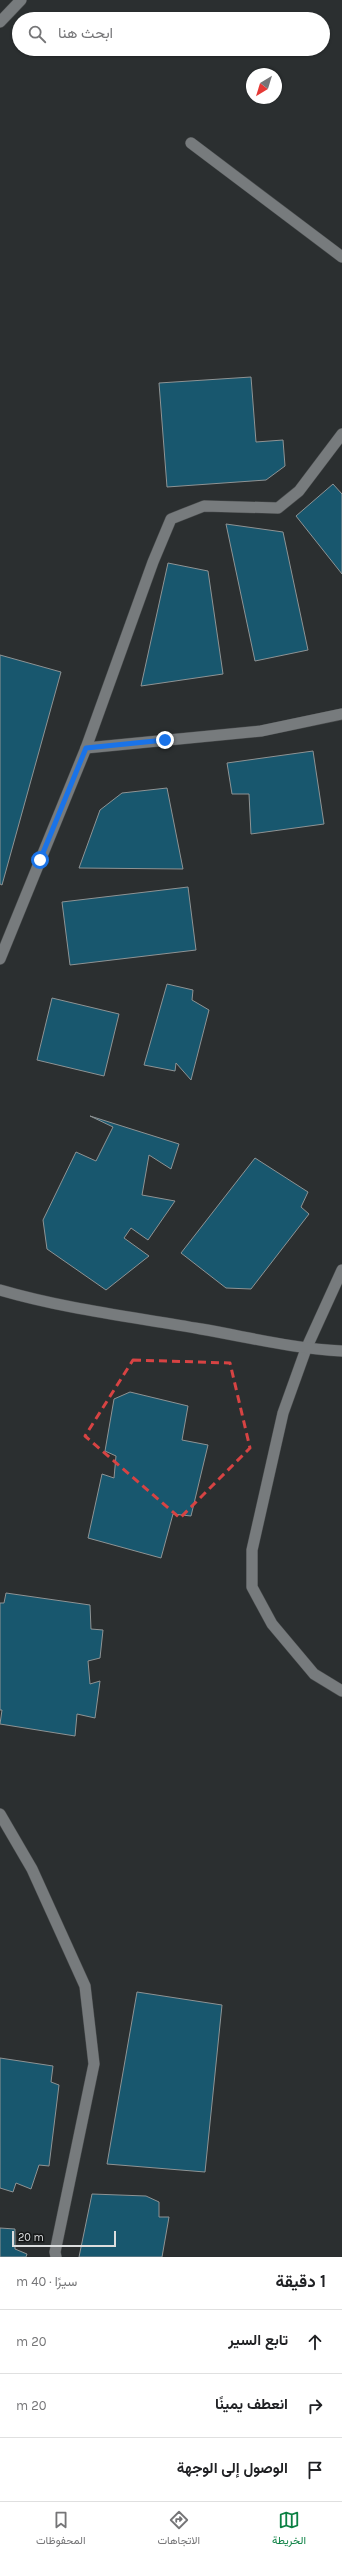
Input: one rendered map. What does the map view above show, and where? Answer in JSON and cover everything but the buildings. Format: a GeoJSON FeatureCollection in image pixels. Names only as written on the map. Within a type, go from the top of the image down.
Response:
{"type":"FeatureCollection","features":[{"type":"Feature","properties":{"kind":"street"},"geometry":{"type":"LineString","coordinates":[[0,22],[22,0]]}},
{"type":"Feature","properties":{"kind":"street"},"geometry":{"type":"LineString","coordinates":[[191,143],[342,257]]}},
{"type":"Feature","properties":{"kind":"street"},"geometry":{"type":"LineString","coordinates":[[0,959],[86,748],[171,519],[204,506],[278,508],[299,491],[342,434]]}},
{"type":"Feature","properties":{"kind":"street"},"geometry":{"type":"LineString","coordinates":[[86,748],[261,731],[342,714]]}},
{"type":"Feature","properties":{"kind":"street"},"geometry":{"type":"LineString","coordinates":[[342,1270],[306,1349],[283,1413],[252,1550],[252,1587],[272,1624],[314,1674],[342,1691]]}},
{"type":"Feature","properties":{"kind":"street"},"geometry":{"type":"LineString","coordinates":[[0,1290],[38,1301],[231,1334],[306,1349],[342,1351]]}},
{"type":"Feature","properties":{"kind":"street"},"geometry":{"type":"LineString","coordinates":[[0,1814],[32,1869],[85,1986],[94,2064],[55,2252],[56,2257]]}},
{"type":"Feature","properties":{"kind":"highlighted area"},"geometry":{"type":"Polygon","coordinates":[[[133,1360],[230,1363],[250,1448],[180,1518],[85,1436],[133,1360]]]}},
{"type":"Feature","properties":{"kind":"route"},"geometry":{"type":"LineString","coordinates":[[40,860],[86,748],[165,740]]}}]}
